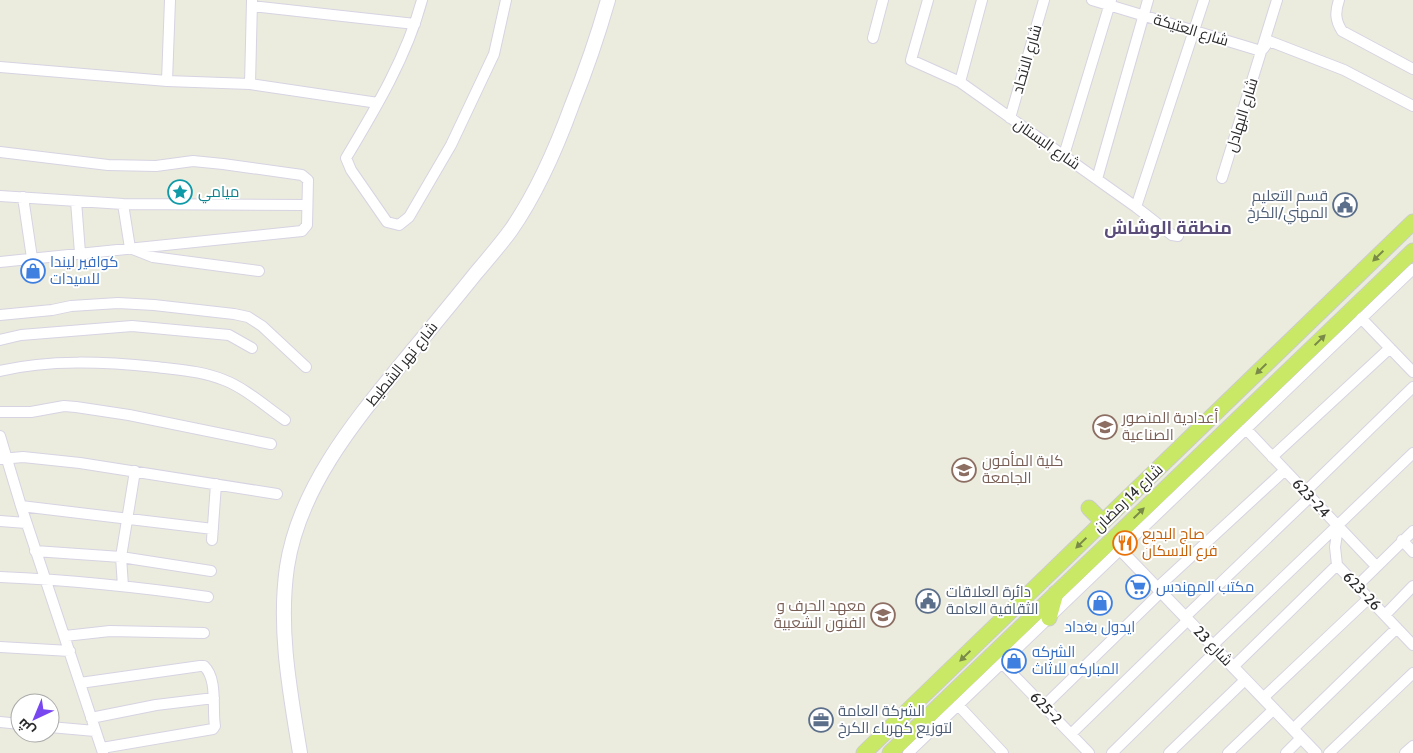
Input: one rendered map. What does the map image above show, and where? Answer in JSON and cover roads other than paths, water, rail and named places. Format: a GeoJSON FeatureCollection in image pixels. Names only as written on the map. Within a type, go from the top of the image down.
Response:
{"type":"FeatureCollection","features":[{"type":"Feature","properties":{"kind":"main road","name":"شارع نهر الشطيط"},"geometry":{"type":"LineString","coordinates":[[300,753],[289,686],[285,635],[285,596],[290,554],[302,514],[320,476],[355,422],[510,232],[529,201],[543,176],[560,137],[599,31],[608,0]]}},
{"type":"Feature","properties":{"kind":"main road","name":"شارع 14 رمضان"},"geometry":{"type":"LineString","coordinates":[[864,753],[1413,222]]}},
{"type":"Feature","properties":{"kind":"main road","name":"شارع 14 رمضان"},"geometry":{"type":"LineString","coordinates":[[890,753],[1057,592],[1116,545],[1413,251]]}},
{"type":"Feature","properties":{"kind":"main road"},"geometry":{"type":"LineString","coordinates":[[1089,508],[1103,522]]}},
{"type":"Feature","properties":{"kind":"main road"},"geometry":{"type":"LineString","coordinates":[[1049,618],[1057,592]]}},
{"type":"Feature","properties":{"kind":"street"},"geometry":{"type":"LineString","coordinates":[[167,81],[170,0]]}},
{"type":"Feature","properties":{"kind":"street"},"geometry":{"type":"LineString","coordinates":[[422,0],[415,24],[378,103],[346,158],[351,170],[387,222],[399,225],[409,217],[459,129],[494,54],[506,0]]}},
{"type":"Feature","properties":{"kind":"street"},"geometry":{"type":"LineString","coordinates":[[873,38],[883,0]]}},
{"type":"Feature","properties":{"kind":"street","name":"شارع البستان"},"geometry":{"type":"LineString","coordinates":[[928,0],[911,60],[960,82],[1098,179],[1172,235],[1178,236]]}},
{"type":"Feature","properties":{"kind":"street"},"geometry":{"type":"LineString","coordinates":[[960,82],[982,0]]}},
{"type":"Feature","properties":{"kind":"street","name":"شارع الاتحاد"},"geometry":{"type":"LineString","coordinates":[[1010,118],[1044,0]]}},
{"type":"Feature","properties":{"kind":"street","name":"شارع العتيکة"},"geometry":{"type":"LineString","coordinates":[[1092,0],[1110,3],[1261,51]]}},
{"type":"Feature","properties":{"kind":"street"},"geometry":{"type":"LineString","coordinates":[[1098,179],[1148,0]]}},
{"type":"Feature","properties":{"kind":"street"},"geometry":{"type":"LineString","coordinates":[[1136,207],[1204,0]]}},
{"type":"Feature","properties":{"kind":"street","name":"شارع البهادل"},"geometry":{"type":"LineString","coordinates":[[1222,178],[1277,0]]}},
{"type":"Feature","properties":{"kind":"street"},"geometry":{"type":"LineString","coordinates":[[1338,0],[1335,13],[1342,30],[1413,69]]}},
{"type":"Feature","properties":{"kind":"street"},"geometry":{"type":"LineString","coordinates":[[250,84],[252,3],[415,24]]}},
{"type":"Feature","properties":{"kind":"street"},"geometry":{"type":"LineString","coordinates":[[1064,155],[1110,3]]}},
{"type":"Feature","properties":{"kind":"street"},"geometry":{"type":"LineString","coordinates":[[1261,51],[1269,41],[1344,70],[1413,106]]}},
{"type":"Feature","properties":{"kind":"street"},"geometry":{"type":"LineString","coordinates":[[0,67],[167,81],[250,84],[378,103]]}},
{"type":"Feature","properties":{"kind":"street"},"geometry":{"type":"LineString","coordinates":[[0,152],[108,165],[156,166],[193,161],[302,175],[308,180],[307,225],[300,232],[0,262]]}},
{"type":"Feature","properties":{"kind":"street"},"geometry":{"type":"LineString","coordinates":[[0,196],[123,204],[306,205]]}},
{"type":"Feature","properties":{"kind":"street"},"geometry":{"type":"LineString","coordinates":[[23,197],[32,258]]}},
{"type":"Feature","properties":{"kind":"street"},"geometry":{"type":"LineString","coordinates":[[76,201],[80,253]]}},
{"type":"Feature","properties":{"kind":"street"},"geometry":{"type":"LineString","coordinates":[[123,204],[130,248]]}},
{"type":"Feature","properties":{"kind":"street"},"geometry":{"type":"LineString","coordinates":[[130,248],[161,258],[259,271]]}},
{"type":"Feature","properties":{"kind":"street"},"geometry":{"type":"LineString","coordinates":[[1183,480],[1246,429],[1413,269]]}},
{"type":"Feature","properties":{"kind":"street"},"geometry":{"type":"LineString","coordinates":[[0,315],[71,306],[118,304],[154,305],[234,314],[248,317],[262,326],[306,367]]}},
{"type":"Feature","properties":{"kind":"street"},"geometry":{"type":"LineString","coordinates":[[1362,318],[1413,372]]}},
{"type":"Feature","properties":{"kind":"street"},"geometry":{"type":"LineString","coordinates":[[0,340],[21,335],[132,326],[229,335],[252,348]]}},
{"type":"Feature","properties":{"kind":"street"},"geometry":{"type":"LineString","coordinates":[[1272,457],[1390,348]]}},
{"type":"Feature","properties":{"kind":"street"},"geometry":{"type":"LineString","coordinates":[[0,371],[22,366],[95,363],[138,365],[201,372],[226,381],[285,420]]}},
{"type":"Feature","properties":{"kind":"street"},"geometry":{"type":"LineString","coordinates":[[1071,734],[1413,387]]}},
{"type":"Feature","properties":{"kind":"street"},"geometry":{"type":"LineString","coordinates":[[0,412],[31,412],[64,406],[76,407],[129,415],[271,444]]}},
{"type":"Feature","properties":{"kind":"street","name":"623-24"},"geometry":{"type":"LineString","coordinates":[[1246,429],[1376,566]]}},
{"type":"Feature","properties":{"kind":"street"},"geometry":{"type":"LineString","coordinates":[[0,436],[3,459],[21,506],[95,731],[103,750],[213,729],[215,726],[214,698],[209,670],[204,666],[80,683]]}},
{"type":"Feature","properties":{"kind":"street"},"geometry":{"type":"LineString","coordinates":[[1112,753],[1215,648],[1413,453]]}},
{"type":"Feature","properties":{"kind":"street"},"geometry":{"type":"LineString","coordinates":[[3,459],[23,457],[53,460],[276,494]]}},
{"type":"Feature","properties":{"kind":"street"},"geometry":{"type":"LineString","coordinates":[[1044,706],[1159,590],[1284,470]]}},
{"type":"Feature","properties":{"kind":"street"},"geometry":{"type":"LineString","coordinates":[[123,586],[121,557],[134,471]]}},
{"type":"Feature","properties":{"kind":"street"},"geometry":{"type":"LineString","coordinates":[[21,506],[126,519],[212,535],[216,484]]}},
{"type":"Feature","properties":{"kind":"street"},"geometry":{"type":"LineString","coordinates":[[0,521],[26,523]]}},
{"type":"Feature","properties":{"kind":"street","name":"623-26"},"geometry":{"type":"LineString","coordinates":[[1338,527],[1335,546],[1337,565],[1397,628],[1411,639]]}},
{"type":"Feature","properties":{"kind":"street"},"geometry":{"type":"LineString","coordinates":[[1357,586],[1413,531]]}},
{"type":"Feature","properties":{"kind":"street"},"geometry":{"type":"LineString","coordinates":[[1402,540],[1413,552]]}},
{"type":"Feature","properties":{"kind":"street"},"geometry":{"type":"LineString","coordinates":[[908,753],[1049,618],[1116,545]]}},
{"type":"Feature","properties":{"kind":"street","name":"شارع 23"},"geometry":{"type":"LineString","coordinates":[[1116,545],[1316,753]]}},
{"type":"Feature","properties":{"kind":"street"},"geometry":{"type":"LineString","coordinates":[[35,550],[121,557],[211,571]]}},
{"type":"Feature","properties":{"kind":"street"},"geometry":{"type":"LineString","coordinates":[[1234,667],[1337,565]]}},
{"type":"Feature","properties":{"kind":"street"},"geometry":{"type":"LineString","coordinates":[[0,577],[123,586],[208,598]]}},
{"type":"Feature","properties":{"kind":"street"},"geometry":{"type":"LineString","coordinates":[[1385,615],[1413,586]]}},
{"type":"Feature","properties":{"kind":"street"},"geometry":{"type":"LineString","coordinates":[[1263,698],[1369,598]]}},
{"type":"Feature","properties":{"kind":"street"},"geometry":{"type":"LineString","coordinates":[[1293,729],[1397,628]]}},
{"type":"Feature","properties":{"kind":"street"},"geometry":{"type":"LineString","coordinates":[[65,636],[110,632],[204,633]]}},
{"type":"Feature","properties":{"kind":"street"},"geometry":{"type":"LineString","coordinates":[[0,647],[70,651]]}},
{"type":"Feature","properties":{"kind":"street","name":"625-2"},"geometry":{"type":"LineString","coordinates":[[1002,663],[1089,753]]}},
{"type":"Feature","properties":{"kind":"street"},"geometry":{"type":"LineString","coordinates":[[1329,753],[1413,673]]}},
{"type":"Feature","properties":{"kind":"street"},"geometry":{"type":"LineString","coordinates":[[1168,753],[1246,680]]}},
{"type":"Feature","properties":{"kind":"street"},"geometry":{"type":"LineString","coordinates":[[91,718],[156,705],[214,698]]}},
{"type":"Feature","properties":{"kind":"street"},"geometry":{"type":"LineString","coordinates":[[958,705],[1003,753]]}},
{"type":"Feature","properties":{"kind":"street"},"geometry":{"type":"LineString","coordinates":[[1228,753],[1274,709]]}},
{"type":"Feature","properties":{"kind":"street"},"geometry":{"type":"LineString","coordinates":[[60,728],[95,731]]}},
{"type":"Feature","properties":{"kind":"street"},"geometry":{"type":"LineString","coordinates":[[1286,753],[1301,738]]}},
{"type":"Feature","properties":{"kind":"street"},"geometry":{"type":"LineString","coordinates":[[1405,753],[1413,746]]}},
{"type":"Feature","properties":{"kind":"place","name":"ميامي"},"geometry":{"type":"Point","coordinates":[180,192]}},
{"type":"Feature","properties":{"kind":"place","name":"قسم التعليم المهني/الكرخ"},"geometry":{"type":"Point","coordinates":[1345,205]}},
{"type":"Feature","properties":{"kind":"place","name":"كوافير ليندا للسيدات"},"geometry":{"type":"Point","coordinates":[33,271]}},
{"type":"Feature","properties":{"kind":"place","name":"أعدادية المنصور الصناعية"},"geometry":{"type":"Point","coordinates":[1105,427]}},
{"type":"Feature","properties":{"kind":"place","name":"كلية المأمون الجامعة"},"geometry":{"type":"Point","coordinates":[964,470]}},
{"type":"Feature","properties":{"kind":"place","name":"صاج البديع فرع الاسكان"},"geometry":{"type":"Point","coordinates":[1125,543]}},
{"type":"Feature","properties":{"kind":"place","name":"مكتب المهندس"},"geometry":{"type":"Point","coordinates":[1138,587]}},
{"type":"Feature","properties":{"kind":"place","name":"دائرة العلاقات الثقافية العامة"},"geometry":{"type":"Point","coordinates":[928,601]}},
{"type":"Feature","properties":{"kind":"place","name":"ايدول بغداد"},"geometry":{"type":"Point","coordinates":[1100,603]}},
{"type":"Feature","properties":{"kind":"place","name":"معهد الحرف و الفنون الشعبية"},"geometry":{"type":"Point","coordinates":[883,615]}},
{"type":"Feature","properties":{"kind":"place","name":"الشركه المباركه للاثاث"},"geometry":{"type":"Point","coordinates":[1014,661]}},
{"type":"Feature","properties":{"kind":"place","name":"الشركة العامة لتوزيع كهرباء الكرخ"},"geometry":{"type":"Point","coordinates":[821,720]}},
{"type":"Feature","properties":{"kind":"district","name":"منطقة الوشاش"},"geometry":{"type":"Point","coordinates":[1168,228]}}]}
